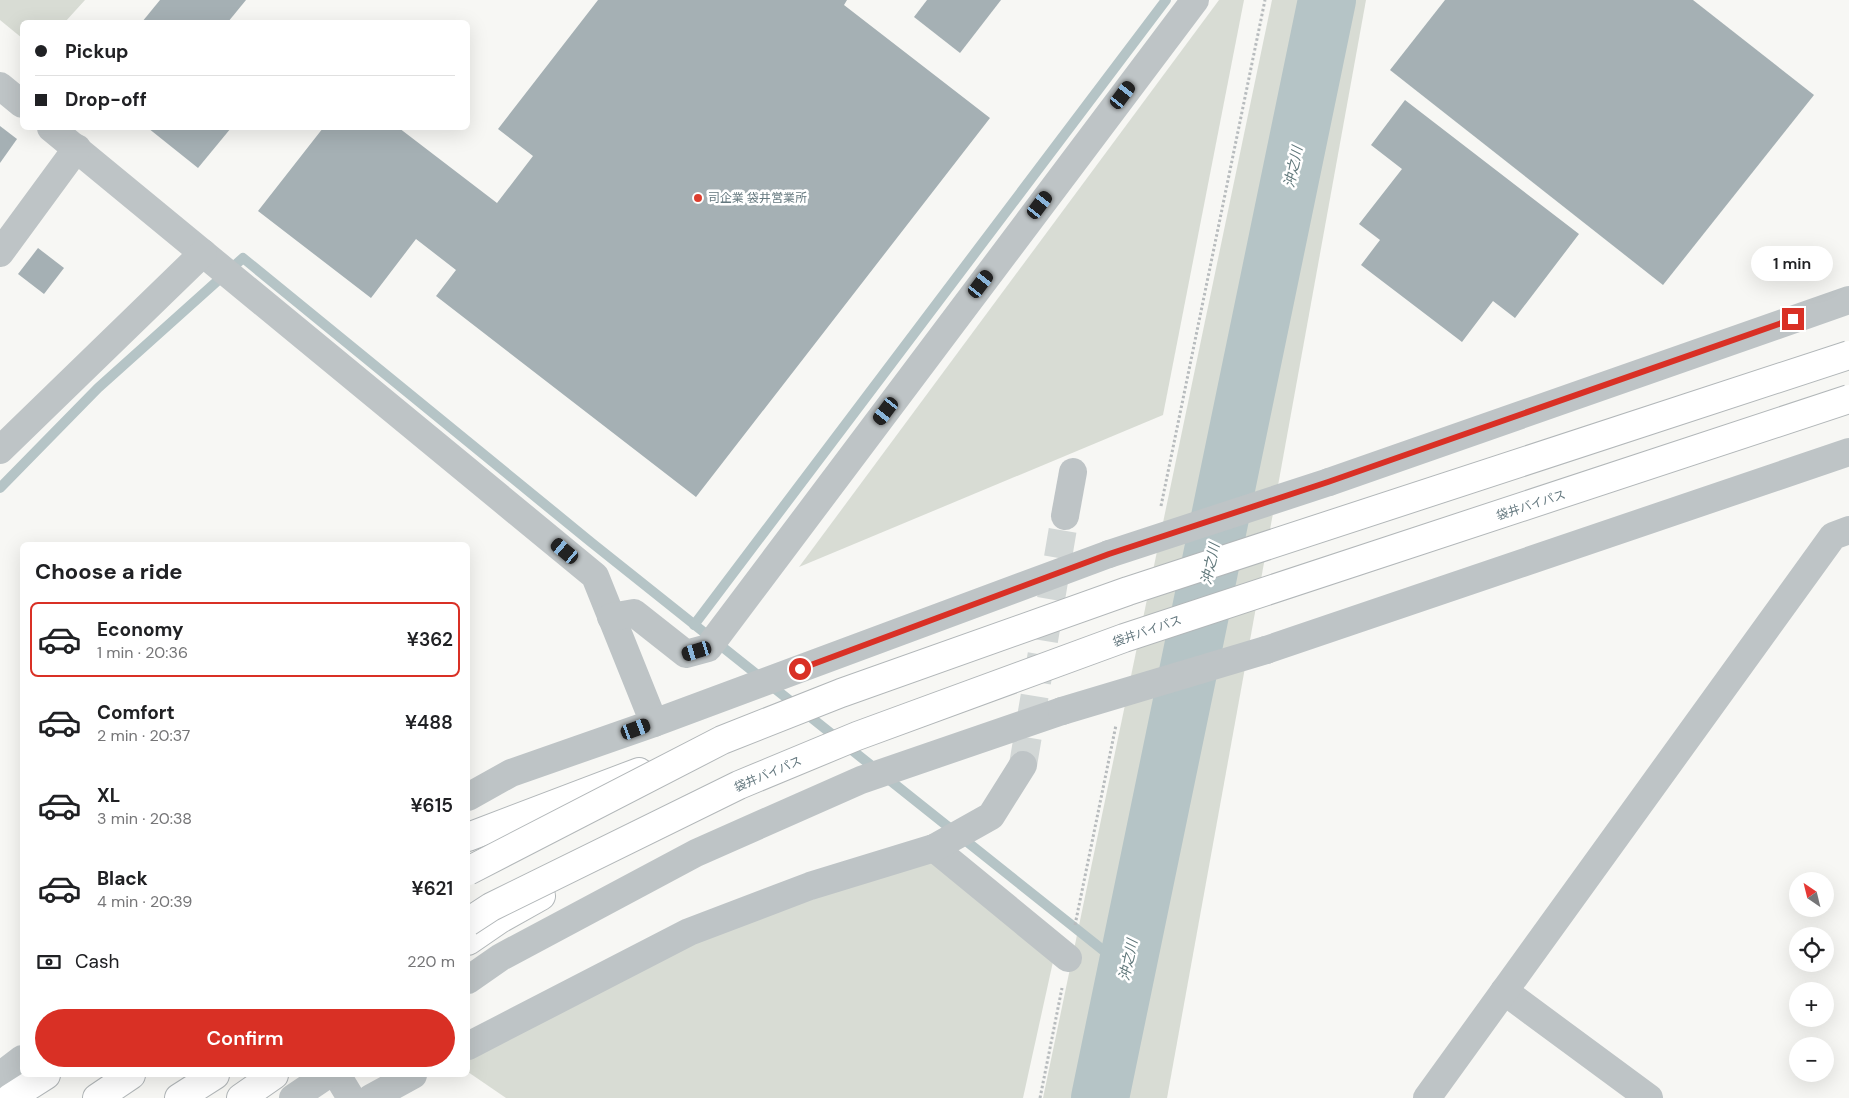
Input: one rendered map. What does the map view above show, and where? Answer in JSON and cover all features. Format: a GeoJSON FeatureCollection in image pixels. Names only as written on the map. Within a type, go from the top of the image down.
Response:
{"type":"FeatureCollection","features":[{"type":"Feature","properties":{"kind":"highway"},"geometry":{"type":"LineString","coordinates":[[470,836],[841,693],[1128,591],[1849,355]]}},
{"type":"Feature","properties":{"kind":"highway","name":"袋井バイパス"},"geometry":{"type":"LineString","coordinates":[[470,921],[492,907],[739,785],[857,736],[1124,638],[1849,399]]}},
{"type":"Feature","properties":{"kind":"highway"},"geometry":{"type":"LineString","coordinates":[[470,870],[722,740]]}},
{"type":"Feature","properties":{"kind":"highway"},"geometry":{"type":"LineString","coordinates":[[470,940],[500,918],[739,785]]}},
{"type":"Feature","properties":{"kind":"highway"},"geometry":{"type":"LineString","coordinates":[[10,1098],[43,1077]]}},
{"type":"Feature","properties":{"kind":"highway"},"geometry":{"type":"LineString","coordinates":[[97,1098],[128,1077]]}},
{"type":"Feature","properties":{"kind":"highway"},"geometry":{"type":"LineString","coordinates":[[179,1098],[212,1077]]}},
{"type":"Feature","properties":{"kind":"highway"},"geometry":{"type":"LineString","coordinates":[[241,1098],[271,1077]]}},
{"type":"Feature","properties":{"kind":"street"},"geometry":{"type":"LineString","coordinates":[[611,617],[634,613],[686,654],[708,648],[1194,0]]}},
{"type":"Feature","properties":{"kind":"street"},"geometry":{"type":"LineString","coordinates":[[0,86],[20,102]]}},
{"type":"Feature","properties":{"kind":"street"},"geometry":{"type":"LineString","coordinates":[[54,130],[595,576],[654,723]]}},
{"type":"Feature","properties":{"kind":"street"},"geometry":{"type":"LineString","coordinates":[[0,253],[76,148]]}},
{"type":"Feature","properties":{"kind":"street"},"geometry":{"type":"LineString","coordinates":[[0,450],[203,253]]}},
{"type":"Feature","properties":{"kind":"street"},"geometry":{"type":"LineString","coordinates":[[470,796],[511,774],[654,723],[1109,554],[1328,482],[1849,300]]}},
{"type":"Feature","properties":{"kind":"street"},"geometry":{"type":"LineString","coordinates":[[470,979],[501,957],[696,853],[861,780],[1062,710],[1266,650],[1849,452]]}},
{"type":"Feature","properties":{"kind":"street"},"geometry":{"type":"LineString","coordinates":[[1065,516],[1073,472]]}},
{"type":"Feature","properties":{"kind":"street"},"geometry":{"type":"LineString","coordinates":[[1427,1098],[1833,536],[1849,530]]}},
{"type":"Feature","properties":{"kind":"street"},"geometry":{"type":"LineString","coordinates":[[470,1045],[689,932],[810,886],[934,848],[991,816],[1023,766]]}},
{"type":"Feature","properties":{"kind":"street"},"geometry":{"type":"LineString","coordinates":[[934,848],[1068,958]]}},
{"type":"Feature","properties":{"kind":"street"},"geometry":{"type":"LineString","coordinates":[[1504,991],[1649,1098]]}},
{"type":"Feature","properties":{"kind":"street"},"geometry":{"type":"LineString","coordinates":[[0,1076],[20,1061]]}},
{"type":"Feature","properties":{"kind":"street"},"geometry":{"type":"LineString","coordinates":[[293,1098],[324,1077]]}},
{"type":"Feature","properties":{"kind":"street"},"geometry":{"type":"LineString","coordinates":[[338,1077],[352,1098]]}},
{"type":"Feature","properties":{"kind":"street"},"geometry":{"type":"LineString","coordinates":[[371,1098],[410,1077]]}},
{"type":"Feature","properties":{"kind":"shaded area"},"geometry":{"type":"Polygon","coordinates":[[[0,0],[85,0],[67,20],[20,20],[20,36],[0,20],[0,0]]]}},
{"type":"Feature","properties":{"kind":"shaded area"},"geometry":{"type":"Polygon","coordinates":[[[1219,0],[1244,0],[1163,415],[799,567],[1219,0]]]}},
{"type":"Feature","properties":{"kind":"shaded area"},"geometry":{"type":"Polygon","coordinates":[[[1272,0],[1366,0],[1167,1098],[1043,1098],[1272,0]]]}},
{"type":"Feature","properties":{"kind":"shaded area"},"geometry":{"type":"Polygon","coordinates":[[[918,853],[1056,948],[1023,1098],[506,1098],[470,1073],[470,1046],[716,922],[918,853]]]}},
{"type":"Feature","properties":{"kind":"building"},"geometry":{"type":"Polygon","coordinates":[[[160,0],[246,0],[230,20],[144,20],[160,0]]]}},
{"type":"Feature","properties":{"kind":"building"},"geometry":{"type":"Polygon","coordinates":[[[598,0],[847,0],[844,5],[990,118],[696,497],[436,296],[456,270],[416,239],[371,298],[258,211],[321,130],[402,130],[497,203],[533,156],[498,129],[598,0]]]}},
{"type":"Feature","properties":{"kind":"building"},"geometry":{"type":"Polygon","coordinates":[[[927,0],[1001,0],[960,53],[914,17],[927,0]]]}},
{"type":"Feature","properties":{"kind":"building"},"geometry":{"type":"Polygon","coordinates":[[[1445,0],[1693,0],[1814,95],[1663,285],[1390,70],[1445,0]]]}},
{"type":"Feature","properties":{"kind":"building"},"geometry":{"type":"Polygon","coordinates":[[[1405,100],[1579,234],[1515,318],[1493,301],[1462,342],[1361,265],[1380,240],[1359,224],[1402,169],[1371,145],[1405,100]]]}},
{"type":"Feature","properties":{"kind":"building"},"geometry":{"type":"Polygon","coordinates":[[[0,126],[17,139],[0,163],[0,126]]]}},
{"type":"Feature","properties":{"kind":"building"},"geometry":{"type":"Polygon","coordinates":[[[150,130],[229,130],[198,168],[150,130]]]}},
{"type":"Feature","properties":{"kind":"building"},"geometry":{"type":"Polygon","coordinates":[[[38,248],[64,268],[44,294],[18,274],[38,248]]]}},
{"type":"Feature","properties":{"kind":"waterway"},"geometry":{"type":"LineString","coordinates":[[694,625],[1166,0]]}},
{"type":"Feature","properties":{"kind":"waterway","name":"沖之川"},"geometry":{"type":"LineString","coordinates":[[1100,1098],[1327,0]]}},
{"type":"Feature","properties":{"kind":"waterway"},"geometry":{"type":"LineString","coordinates":[[0,488],[98,388],[243,258],[592,543],[1128,970]]}},
{"type":"Feature","properties":{"kind":"tunnel"},"geometry":{"type":"LineString","coordinates":[[1023,765],[1065,516]]}},
{"type":"Feature","properties":{"kind":"place","name":"司企業 袋井営業所"},"geometry":{"type":"Point","coordinates":[698,198]}},
{"type":"Feature","properties":{"kind":"route"},"geometry":{"type":"LineString","coordinates":[[800,669],[1109,554],[1328,482],[1793,319]]}}]}
